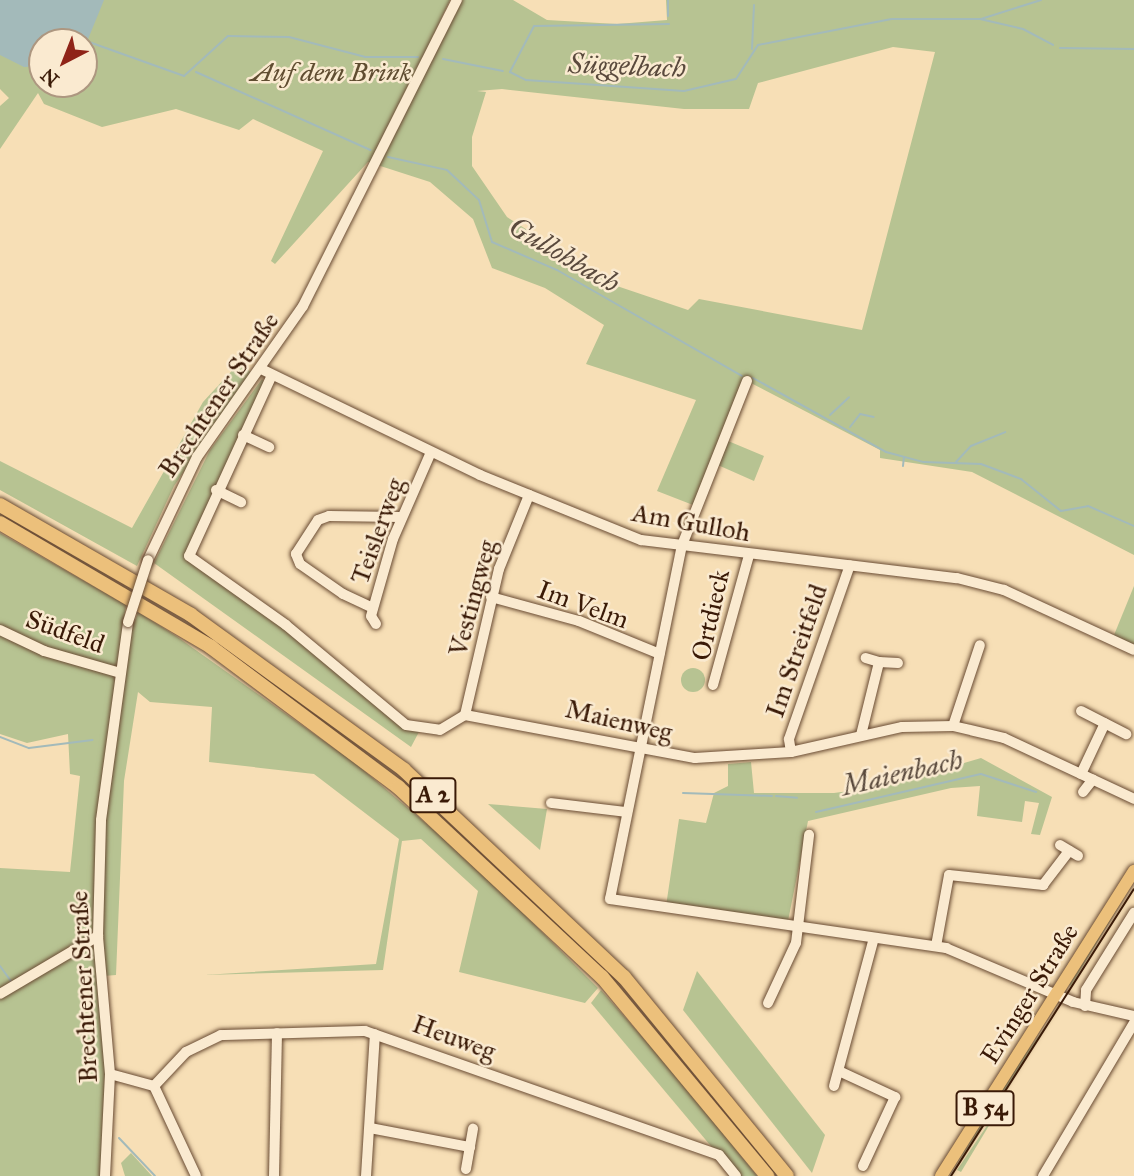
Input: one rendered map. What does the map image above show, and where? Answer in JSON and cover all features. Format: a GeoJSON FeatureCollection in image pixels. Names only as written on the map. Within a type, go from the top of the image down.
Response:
{"type":"FeatureCollection","features":[{"type":"Feature","properties":{"kind":"highway","name":"A 2"},"geometry":{"type":"LineString","coordinates":[[0,505],[191,615],[404,770],[624,977],[787,1176]]}},
{"type":"Feature","properties":{"kind":"highway","name":"A 2"},"geometry":{"type":"LineString","coordinates":[[0,523],[211,647],[398,786],[602,977],[767,1176]]}},
{"type":"Feature","properties":{"kind":"main road","name":"Evinger Straße"},"geometry":{"type":"LineString","coordinates":[[940,1176],[1134,871]]}},
{"type":"Feature","properties":{"kind":"street","name":"Brechtener Straße"},"geometry":{"type":"LineString","coordinates":[[105,1176],[110,1074],[98,936],[103,780],[117,672],[128,622],[148,560],[197,457],[303,306],[457,0]]}},
{"type":"Feature","properties":{"kind":"street","name":"Am Gulloh"},"geometry":{"type":"LineString","coordinates":[[261,369],[431,452],[528,495],[641,540],[748,555],[849,565],[1004,590],[1134,650]]}},
{"type":"Feature","properties":{"kind":"street","name":"Brechtener Straße"},"geometry":{"type":"LineString","coordinates":[[272,375],[216,490],[189,556],[286,625],[406,725],[440,730],[465,715]]}},
{"type":"Feature","properties":{"kind":"street"},"geometry":{"type":"LineString","coordinates":[[747,381],[682,545],[610,899],[936,946],[1085,1006],[1134,1016]]}},
{"type":"Feature","properties":{"kind":"street","name":"Brechtener Straße"},"geometry":{"type":"LineString","coordinates":[[243,435],[269,447]]}},
{"type":"Feature","properties":{"kind":"street","name":"Teislerweg"},"geometry":{"type":"LineString","coordinates":[[376,624],[373,607],[400,517],[431,452]]}},
{"type":"Feature","properties":{"kind":"street","name":"Brechtener Straße"},"geometry":{"type":"LineString","coordinates":[[216,490],[241,502]]}},
{"type":"Feature","properties":{"kind":"street","name":"Vestingweg"},"geometry":{"type":"LineString","coordinates":[[465,715],[491,597],[528,495]]}},
{"type":"Feature","properties":{"kind":"street"},"geometry":{"type":"LineString","coordinates":[[373,607],[343,594],[300,564],[296,554],[318,520],[329,516],[400,517]]}},
{"type":"Feature","properties":{"kind":"street","name":"Ortdieck"},"geometry":{"type":"LineString","coordinates":[[713,685],[748,555]]}},
{"type":"Feature","properties":{"kind":"street","name":"Im Streitfeld"},"geometry":{"type":"LineString","coordinates":[[791,752],[789,740],[849,565]]}},
{"type":"Feature","properties":{"kind":"street","name":"Im Velm"},"geometry":{"type":"LineString","coordinates":[[491,597],[579,621],[660,654]]}},
{"type":"Feature","properties":{"kind":"street","name":"Südfeld"},"geometry":{"type":"LineString","coordinates":[[0,629],[44,651],[117,672]]}},
{"type":"Feature","properties":{"kind":"street"},"geometry":{"type":"LineString","coordinates":[[953,726],[980,645]]}},
{"type":"Feature","properties":{"kind":"street"},"geometry":{"type":"LineString","coordinates":[[866,658],[898,663]]}},
{"type":"Feature","properties":{"kind":"street"},"geometry":{"type":"LineString","coordinates":[[861,735],[879,662]]}},
{"type":"Feature","properties":{"kind":"street"},"geometry":{"type":"LineString","coordinates":[[1081,712],[1126,734]]}},
{"type":"Feature","properties":{"kind":"street","name":"Maienweg"},"geometry":{"type":"LineString","coordinates":[[465,715],[573,731],[639,749],[695,758],[791,752],[861,735],[953,726],[1004,738],[1134,799]]}},
{"type":"Feature","properties":{"kind":"street"},"geometry":{"type":"LineString","coordinates":[[1081,774],[1105,723]]}},
{"type":"Feature","properties":{"kind":"street"},"geometry":{"type":"LineString","coordinates":[[1083,792],[1093,779]]}},
{"type":"Feature","properties":{"kind":"street"},"geometry":{"type":"LineString","coordinates":[[551,803],[626,812]]}},
{"type":"Feature","properties":{"kind":"street"},"geometry":{"type":"LineString","coordinates":[[768,1003],[788,968],[799,927],[809,835]]}},
{"type":"Feature","properties":{"kind":"street"},"geometry":{"type":"LineString","coordinates":[[936,946],[949,875],[1043,885],[1069,851]]}},
{"type":"Feature","properties":{"kind":"street","name":"Evinger Straße"},"geometry":{"type":"LineString","coordinates":[[1085,1006],[1086,990],[1134,913]]}},
{"type":"Feature","properties":{"kind":"street"},"geometry":{"type":"LineString","coordinates":[[0,994],[98,936]]}},
{"type":"Feature","properties":{"kind":"street"},"geometry":{"type":"LineString","coordinates":[[834,1086],[841,1072],[874,938]]}},
{"type":"Feature","properties":{"kind":"street"},"geometry":{"type":"LineString","coordinates":[[1043,1176],[1134,1023]]}},
{"type":"Feature","properties":{"kind":"street"},"geometry":{"type":"LineString","coordinates":[[274,1176],[277,1033]]}},
{"type":"Feature","properties":{"kind":"street","name":"Heuweg"},"geometry":{"type":"LineString","coordinates":[[154,1086],[202,1041],[277,1033],[375,1034],[719,1155],[736,1176]]}},
{"type":"Feature","properties":{"kind":"street"},"geometry":{"type":"LineString","coordinates":[[366,1176],[375,1034]]}},
{"type":"Feature","properties":{"kind":"street"},"geometry":{"type":"LineString","coordinates":[[841,1072],[895,1097],[863,1166]]}},
{"type":"Feature","properties":{"kind":"street"},"geometry":{"type":"LineString","coordinates":[[110,1074],[154,1086],[196,1176]]}},
{"type":"Feature","properties":{"kind":"street"},"geometry":{"type":"LineString","coordinates":[[370,1128],[470,1147]]}},
{"type":"Feature","properties":{"kind":"street"},"geometry":{"type":"LineString","coordinates":[[466,1169],[473,1129]]}},
{"type":"Feature","properties":{"kind":"green space","name":"Auf dem Brink"},"geometry":{"type":"Polygon","coordinates":[[[0,0],[450,0],[427,49],[433,48],[457,0],[513,0],[547,20],[617,24],[667,20],[666,0],[1134,0],[1134,555],[972,472],[880,458],[880,450],[747,381],[721,438],[764,456],[754,481],[711,462],[693,505],[657,491],[696,400],[586,364],[604,325],[545,288],[492,268],[473,219],[430,182],[368,162],[275,264],[271,261],[323,151],[253,119],[239,130],[176,109],[102,127],[44,104],[41,98],[98,98],[98,28],[28,28],[28,98],[35,98],[0,149],[0,106],[9,98],[0,89],[0,0]],[[893,47],[758,83],[749,109],[684,109],[502,89],[477,91],[486,92],[472,137],[472,166],[507,217],[614,285],[688,310],[699,299],[862,330],[935,52],[893,47]]]}},
{"type":"Feature","properties":{"kind":"green space"},"geometry":{"type":"Polygon","coordinates":[[[239,363],[252,373],[174,486],[137,566],[0,490],[0,461],[132,528],[203,402],[239,363]]]}},
{"type":"Feature","properties":{"kind":"green space"},"geometry":{"type":"Polygon","coordinates":[[[262,379],[267,385],[189,556],[420,730],[411,747],[154,563],[210,450],[262,379]]]}},
{"type":"Feature","properties":{"kind":"green space"},"geometry":{"type":"Polygon","coordinates":[[[0,533],[126,605],[117,669],[138,612],[355,763],[476,866],[598,988],[585,1003],[459,972],[478,891],[421,839],[402,841],[383,970],[204,975],[376,964],[399,839],[314,774],[209,762],[212,707],[150,702],[138,692],[124,781],[116,975],[104,976],[110,1074],[104,1176],[0,1176],[0,868],[70,872],[80,776],[70,774],[68,734],[27,743],[0,734],[0,632],[45,649],[0,626],[0,533]]]}},
{"type":"Feature","properties":{"kind":"green space"},"geometry":{"type":"Polygon","coordinates":[[[1134,586],[1134,650],[1112,640],[1134,586]]]}},
{"type":"Feature","properties":{"kind":"green space"},"geometry":{"type":"Polygon","coordinates":[[[693,668],[702,671],[705,680],[702,689],[693,692],[684,689],[681,680],[684,671],[693,668]]]}},
{"type":"Feature","properties":{"kind":"green space"},"geometry":{"type":"Polygon","coordinates":[[[981,758],[1052,797],[1040,835],[1031,834],[1039,803],[1025,801],[1022,822],[977,816],[980,786],[951,788],[808,821],[788,921],[666,906],[679,819],[706,823],[714,793],[728,786],[728,764],[751,762],[754,793],[834,793],[856,790],[861,782],[893,784],[981,758]]]}},
{"type":"Feature","properties":{"kind":"green space"},"geometry":{"type":"Polygon","coordinates":[[[488,804],[547,809],[540,850],[488,804]]]}},
{"type":"Feature","properties":{"kind":"green space"},"geometry":{"type":"Polygon","coordinates":[[[1134,881],[1071,986],[1069,985],[1134,881]]]}},
{"type":"Feature","properties":{"kind":"green space"},"geometry":{"type":"Polygon","coordinates":[[[697,971],[825,1135],[812,1173],[683,1010],[697,971]]]}},
{"type":"Feature","properties":{"kind":"green space"},"geometry":{"type":"Polygon","coordinates":[[[601,990],[682,1082],[757,1176],[736,1176],[591,1003],[601,990]]]}},
{"type":"Feature","properties":{"kind":"green space"},"geometry":{"type":"Polygon","coordinates":[[[1049,1022],[992,1112],[954,1168],[1022,1058],[1049,1022]]]}},
{"type":"Feature","properties":{"kind":"green space"},"geometry":{"type":"Polygon","coordinates":[[[1005,1099],[961,1172],[957,1170],[1005,1099]]]}},
{"type":"Feature","properties":{"kind":"green space"},"geometry":{"type":"Polygon","coordinates":[[[131,1153],[152,1176],[125,1176],[121,1163],[131,1153]]]}},
{"type":"Feature","properties":{"kind":"water"},"geometry":{"type":"Polygon","coordinates":[[[0,0],[104,0],[93,28],[28,28],[28,67],[0,55],[0,0]]]}},
{"type":"Feature","properties":{"kind":"waterway"},"geometry":{"type":"LineString","coordinates":[[668,0],[668,16]]}},
{"type":"Feature","properties":{"kind":"waterway"},"geometry":{"type":"LineString","coordinates":[[981,19],[1041,0]]}},
{"type":"Feature","properties":{"kind":"waterway"},"geometry":{"type":"LineString","coordinates":[[752,49],[754,5]]}},
{"type":"Feature","properties":{"kind":"waterway","name":"Süggelbach"},"geometry":{"type":"LineString","coordinates":[[669,24],[534,26],[510,72],[526,80],[684,91],[736,79],[758,45],[892,19],[980,19],[1023,29],[1053,45]]}},
{"type":"Feature","properties":{"kind":"waterway","name":"Süggelbach"},"geometry":{"type":"LineString","coordinates":[[98,45],[184,76],[228,36],[289,37],[365,57],[418,57]]}},
{"type":"Feature","properties":{"kind":"waterway","name":"Süggelbach"},"geometry":{"type":"LineString","coordinates":[[1060,48],[1134,49]]}},
{"type":"Feature","properties":{"kind":"waterway","name":"Süggelbach"},"geometry":{"type":"LineString","coordinates":[[443,59],[503,71]]}},
{"type":"Feature","properties":{"kind":"waterway","name":"Gullohbach"},"geometry":{"type":"LineString","coordinates":[[196,72],[370,150]]}},
{"type":"Feature","properties":{"kind":"waterway","name":"Gullohbach"},"geometry":{"type":"LineString","coordinates":[[388,157],[447,170],[479,200],[492,242],[557,270],[742,376]]}},
{"type":"Feature","properties":{"kind":"waterway","name":"Gullohbach"},"geometry":{"type":"LineString","coordinates":[[753,378],[886,452],[924,462],[981,464],[1021,479],[1061,511],[1088,506],[1134,526]]}},
{"type":"Feature","properties":{"kind":"waterway"},"geometry":{"type":"LineString","coordinates":[[830,415],[849,397]]}},
{"type":"Feature","properties":{"kind":"waterway"},"geometry":{"type":"LineString","coordinates":[[850,427],[860,414],[874,417]]}},
{"type":"Feature","properties":{"kind":"waterway"},"geometry":{"type":"LineString","coordinates":[[956,462],[971,446],[1005,432]]}},
{"type":"Feature","properties":{"kind":"waterway"},"geometry":{"type":"LineString","coordinates":[[903,466],[904,457]]}},
{"type":"Feature","properties":{"kind":"waterway","name":"Maienbach"},"geometry":{"type":"LineString","coordinates":[[0,737],[29,748],[92,740]]}},
{"type":"Feature","properties":{"kind":"waterway","name":"Maienbach"},"geometry":{"type":"LineString","coordinates":[[816,812],[981,774],[1036,792]]}},
{"type":"Feature","properties":{"kind":"waterway","name":"Maienbach"},"geometry":{"type":"LineString","coordinates":[[683,793],[772,796]]}},
{"type":"Feature","properties":{"kind":"waterway","name":"Maienbach"},"geometry":{"type":"LineString","coordinates":[[776,796],[797,798]]}},
{"type":"Feature","properties":{"kind":"waterway"},"geometry":{"type":"LineString","coordinates":[[0,966],[11,981]]}},
{"type":"Feature","properties":{"kind":"waterway"},"geometry":{"type":"LineString","coordinates":[[119,1138],[155,1176]]}},
{"type":"Feature","properties":{"kind":"tram line"},"geometry":{"type":"LineString","coordinates":[[951,1176],[1134,889]]}}]}
